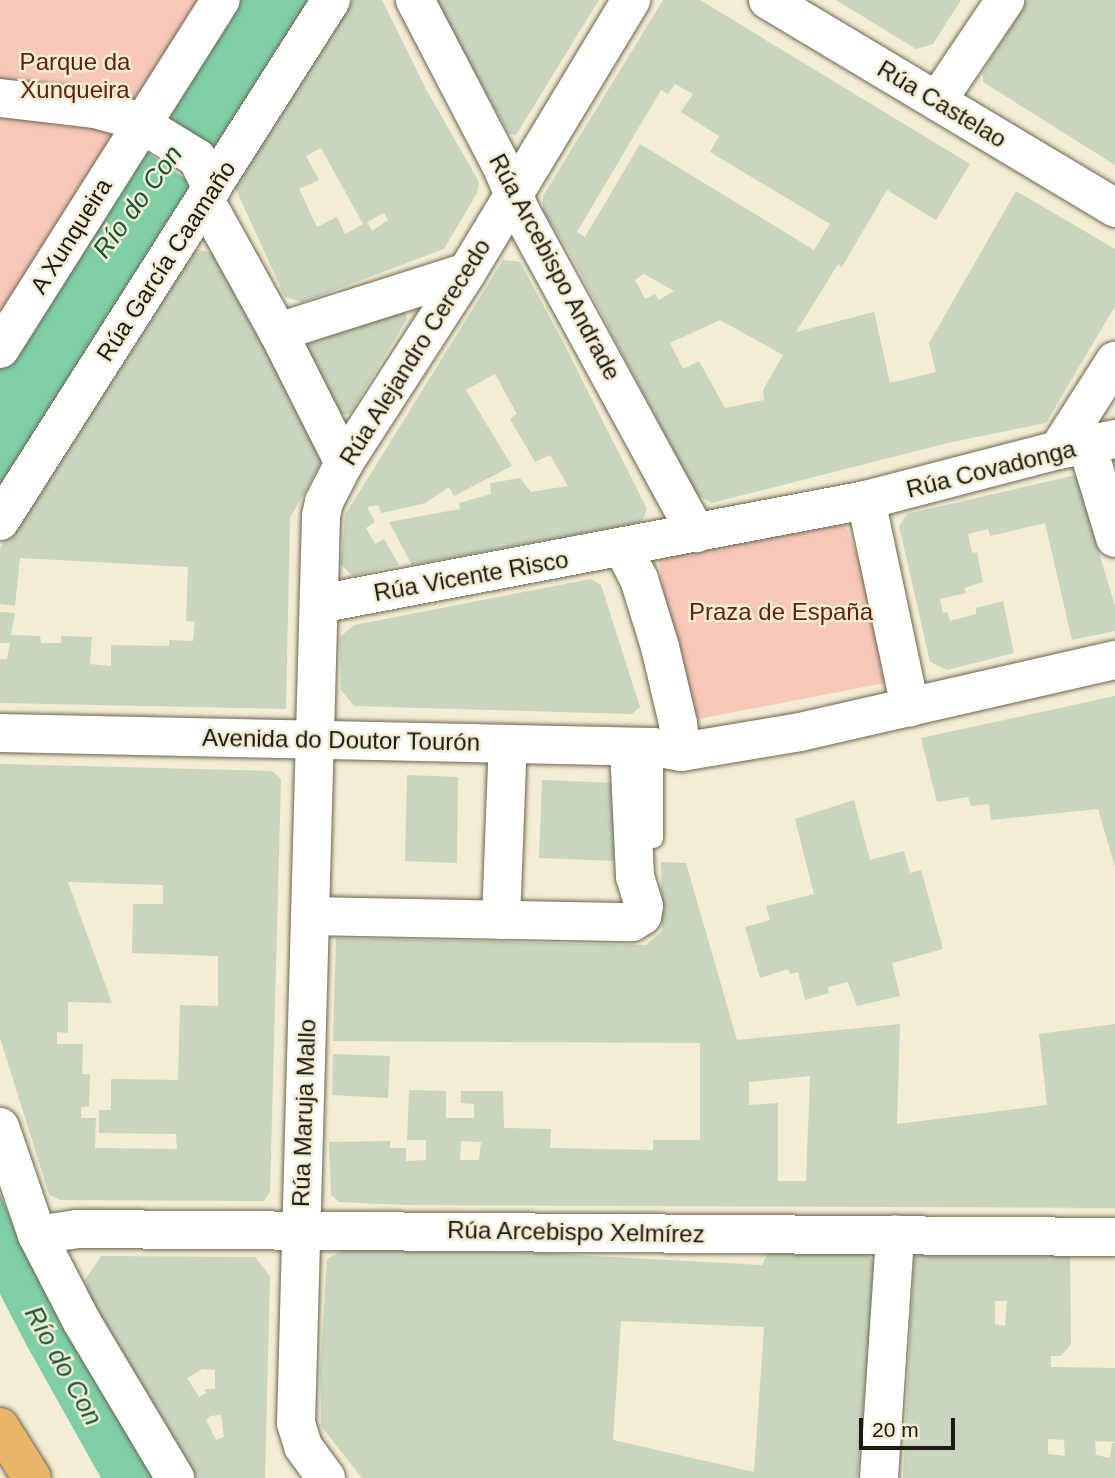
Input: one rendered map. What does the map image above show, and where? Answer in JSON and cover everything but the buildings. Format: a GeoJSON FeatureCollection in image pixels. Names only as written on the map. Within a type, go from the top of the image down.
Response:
{"type":"FeatureCollection","features":[{"type":"Feature","properties":{"kind":"main road"},"geometry":{"type":"LineString","coordinates":[[0,1427],[32,1478]]}},
{"type":"Feature","properties":{"kind":"street","name":"A Xunqueira"},"geometry":{"type":"LineString","coordinates":[[0,349],[221,0]]}},
{"type":"Feature","properties":{"kind":"street","name":"Rúa García Caamaño"},"geometry":{"type":"LineString","coordinates":[[0,521],[331,0]]}},
{"type":"Feature","properties":{"kind":"street","name":"Rúa Arcebispo Andrade"},"geometry":{"type":"LineString","coordinates":[[415,0],[502,167],[512,195],[696,533]]}},
{"type":"Feature","properties":{"kind":"street","name":"Rúa Alejandro Cerecedo"},"geometry":{"type":"LineString","coordinates":[[316,739],[321,516],[324,502],[344,463],[467,272],[631,0]]}},
{"type":"Feature","properties":{"kind":"street","name":"Rúa Castelao"},"geometry":{"type":"LineString","coordinates":[[768,0],[1115,208]]}},
{"type":"Feature","properties":{"kind":"street"},"geometry":{"type":"LineString","coordinates":[[937,101],[1005,0]]}},
{"type":"Feature","properties":{"kind":"street"},"geometry":{"type":"LineString","coordinates":[[0,98],[95,110],[135,120],[197,158],[209,194],[344,463]]}},
{"type":"Feature","properties":{"kind":"street"},"geometry":{"type":"LineString","coordinates":[[278,332],[467,272]]}},
{"type":"Feature","properties":{"kind":"street"},"geometry":{"type":"LineString","coordinates":[[1115,361],[1087,445],[1115,538]]}},
{"type":"Feature","properties":{"kind":"street","name":"Rúa Covadonga"},"geometry":{"type":"LineString","coordinates":[[866,500],[1087,445]]}},
{"type":"Feature","properties":{"kind":"street"},"geometry":{"type":"LineString","coordinates":[[310,916],[632,922],[642,916],[644,906],[635,876],[655,749],[660,647],[639,579],[623,548],[866,500],[910,707]]}},
{"type":"Feature","properties":{"kind":"street","name":"Rúa Vicente Risco"},"geometry":{"type":"LineString","coordinates":[[319,604],[623,548]]}},
{"type":"Feature","properties":{"kind":"street"},"geometry":{"type":"LineString","coordinates":[[655,749],[800,732],[1115,660]]}},
{"type":"Feature","properties":{"kind":"street","name":"Avenida do Doutor Tourón"},"geometry":{"type":"LineString","coordinates":[[0,733],[655,749]]}},
{"type":"Feature","properties":{"kind":"street","name":"Rúa Maruja Mallo"},"geometry":{"type":"LineString","coordinates":[[316,739],[296,1423],[303,1446],[326,1478]]}},
{"type":"Feature","properties":{"kind":"street"},"geometry":{"type":"LineString","coordinates":[[501,919],[507,762]]}},
{"type":"Feature","properties":{"kind":"street"},"geometry":{"type":"LineString","coordinates":[[0,1127],[37,1236],[82,1322],[175,1478]]}},
{"type":"Feature","properties":{"kind":"street","name":"Rúa Arcebispo Xelmírez"},"geometry":{"type":"LineString","coordinates":[[37,1236],[77,1228],[1115,1237]]}},
{"type":"Feature","properties":{"kind":"street"},"geometry":{"type":"LineString","coordinates":[[879,1478],[895,1236]]}},
{"type":"Feature","properties":{"kind":"lane"},"geometry":{"type":"LineString","coordinates":[[653,838],[655,749]]}},
{"type":"Feature","properties":{"kind":"green space","name":"Parque da Xunqueira"},"geometry":{"type":"Polygon","coordinates":[[[0,0],[210,0],[0,340],[0,0]]]}},
{"type":"Feature","properties":{"kind":"green space","name":"Praza de España"},"geometry":{"type":"Polygon","coordinates":[[[838,506],[905,679],[678,723],[658,550],[838,506]]]}},
{"type":"Feature","properties":{"kind":"water"},"geometry":{"type":"Polygon","coordinates":[[[233,0],[318,0],[214,158],[157,118],[233,0]]]}},
{"type":"Feature","properties":{"kind":"water","name":"Río do Con"},"geometry":{"type":"Polygon","coordinates":[[[136,145],[196,186],[0,488],[0,363],[136,145]]]}},
{"type":"Feature","properties":{"kind":"water","name":"Río do Con"},"geometry":{"type":"Polygon","coordinates":[[[0,1194],[25,1252],[154,1478],[101,1478],[27,1346],[0,1294],[0,1194]]]}}]}
